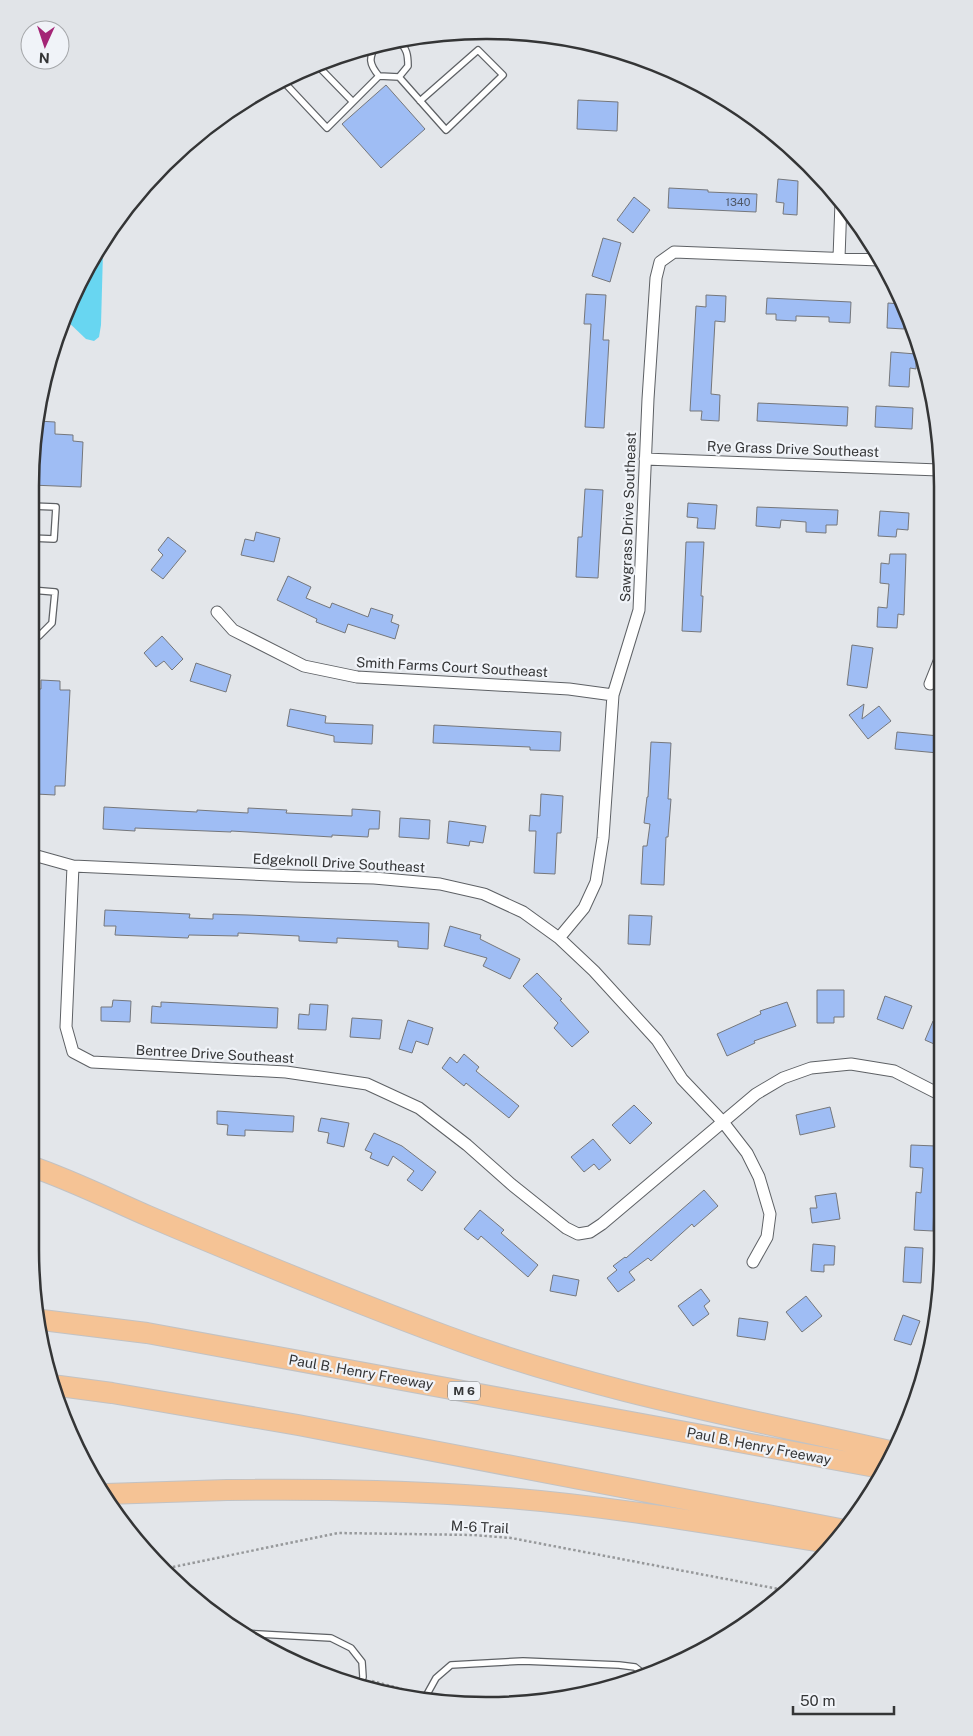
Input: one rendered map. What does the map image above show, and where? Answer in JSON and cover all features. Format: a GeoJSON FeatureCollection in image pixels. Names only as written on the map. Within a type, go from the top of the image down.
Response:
{"type":"FeatureCollection","features":[{"type":"Feature","properties":{"kind":"highway"},"geometry":{"type":"LineString","coordinates":[[39,1169],[75,1183],[147,1216],[447,1337],[622,1390],[887,1450]]}},
{"type":"Feature","properties":{"kind":"highway"},"geometry":{"type":"LineString","coordinates":[[39,1181],[147,1216]]}},
{"type":"Feature","properties":{"kind":"highway","name":"Paul B. Henry Freeway"},"geometry":{"type":"LineString","coordinates":[[45,1320],[147,1333],[877,1467]]}},
{"type":"Feature","properties":{"kind":"highway"},"geometry":{"type":"LineString","coordinates":[[61,1386],[112,1393],[298,1425],[837,1528]]}},
{"type":"Feature","properties":{"kind":"highway"},"geometry":{"type":"LineString","coordinates":[[112,1495],[290,1489],[467,1495],[655,1514],[825,1543]]}},
{"type":"Feature","properties":{"kind":"street"},"geometry":{"type":"LineString","coordinates":[[841,213],[840,258],[872,260]]}},
{"type":"Feature","properties":{"kind":"street","name":"Sawgrass Drive Southeast"},"geometry":{"type":"LineString","coordinates":[[559,938],[584,908],[596,882],[603,838],[613,695],[639,610],[645,459],[656,278],[660,262],[674,252],[840,258]]}},
{"type":"Feature","properties":{"kind":"street","name":"Rye Grass Drive Southeast"},"geometry":{"type":"LineString","coordinates":[[645,459],[933,470]]}},
{"type":"Feature","properties":{"kind":"street","name":"Smith Farms Court Southeast"},"geometry":{"type":"LineString","coordinates":[[216,612],[232,630],[304,666],[357,678],[569,688],[613,695]]}},
{"type":"Feature","properties":{"kind":"street"},"geometry":{"type":"LineString","coordinates":[[930,684],[934,674]]}},
{"type":"Feature","properties":{"kind":"street","name":"Edgeknoll Drive Southeast"},"geometry":{"type":"LineString","coordinates":[[39,855],[73,866],[374,878],[440,884],[484,894],[523,912],[559,938],[594,971],[657,1040],[682,1079],[723,1122],[747,1153],[759,1177],[770,1214],[767,1238],[753,1262]]}},
{"type":"Feature","properties":{"kind":"street","name":"Bentree Drive Southeast"},"geometry":{"type":"LineString","coordinates":[[73,866],[66,1028],[73,1052],[92,1062],[286,1072],[367,1084],[419,1108],[468,1145],[511,1184],[566,1228],[578,1234],[590,1232],[602,1224],[723,1122]]}},
{"type":"Feature","properties":{"kind":"street"},"geometry":{"type":"LineString","coordinates":[[723,1122],[756,1094],[783,1078],[811,1068],[851,1064],[894,1071],[934,1091]]}},
{"type":"Feature","properties":{"kind":"lane"},"geometry":{"type":"LineString","coordinates":[[399,77],[408,66],[408,52],[404,46]]}},
{"type":"Feature","properties":{"kind":"lane"},"geometry":{"type":"LineString","coordinates":[[287,86],[327,128],[379,76],[399,77],[420,101],[446,130],[503,75],[478,50],[420,101]]}},
{"type":"Feature","properties":{"kind":"lane"},"geometry":{"type":"LineString","coordinates":[[371,54],[371,66],[379,76]]}},
{"type":"Feature","properties":{"kind":"lane"},"geometry":{"type":"LineString","coordinates":[[322,70],[353,102]]}},
{"type":"Feature","properties":{"kind":"lane"},"geometry":{"type":"LineString","coordinates":[[39,506],[56,507],[54,539],[39,538]]}},
{"type":"Feature","properties":{"kind":"lane"},"geometry":{"type":"LineString","coordinates":[[39,591],[55,592],[52,623],[39,636]]}},
{"type":"Feature","properties":{"kind":"lane"},"geometry":{"type":"LineString","coordinates":[[258,1634],[331,1638],[351,1648],[362,1662],[362,1679]]}},
{"type":"Feature","properties":{"kind":"lane"},"geometry":{"type":"LineString","coordinates":[[428,1693],[436,1678],[451,1665],[523,1661],[635,1667],[639,1670]]}},
{"type":"Feature","properties":{"kind":"path","name":"M-6 Trail"},"geometry":{"type":"LineString","coordinates":[[171,1567],[338,1533],[474,1535],[511,1538],[779,1588]]}},
{"type":"Feature","properties":{"kind":"path"},"geometry":{"type":"LineString","coordinates":[[368,1681],[403,1690]]}},
{"type":"Feature","properties":{"kind":"water"},"geometry":{"type":"Polygon","coordinates":[[[103,257],[99,337],[94,341],[86,339],[70,324],[85,288],[103,257]]]}},
{"type":"Feature","properties":{"kind":"building"},"geometry":{"type":"Polygon","coordinates":[[[386,85],[425,129],[381,168],[342,124],[386,85]]]}},
{"type":"Feature","properties":{"kind":"building"},"geometry":{"type":"Polygon","coordinates":[[[578,100],[618,102],[617,131],[577,129],[578,100]]]}},
{"type":"Feature","properties":{"kind":"building"},"geometry":{"type":"Polygon","coordinates":[[[778,179],[798,181],[797,215],[783,214],[784,203],[776,202],[778,179]]]}},
{"type":"Feature","properties":{"kind":"building"},"geometry":{"type":"Polygon","coordinates":[[[669,188],[757,194],[756,212],[668,208],[669,188]]]}},
{"type":"Feature","properties":{"kind":"building"},"geometry":{"type":"Polygon","coordinates":[[[634,197],[650,210],[633,233],[617,220],[634,197]]]}},
{"type":"Feature","properties":{"kind":"building"},"geometry":{"type":"Polygon","coordinates":[[[603,238],[621,243],[610,282],[592,276],[603,238]]]}},
{"type":"Feature","properties":{"kind":"building"},"geometry":{"type":"Polygon","coordinates":[[[586,294],[606,295],[603,340],[609,340],[604,428],[585,427],[591,324],[584,324],[586,294]]]}},
{"type":"Feature","properties":{"kind":"building"},"geometry":{"type":"Polygon","coordinates":[[[706,295],[726,296],[725,322],[715,321],[711,394],[720,395],[719,421],[701,420],[702,411],[690,411],[696,306],[706,307],[706,295]]]}},
{"type":"Feature","properties":{"kind":"building"},"geometry":{"type":"Polygon","coordinates":[[[767,298],[851,302],[850,323],[829,322],[829,317],[796,316],[796,321],[776,320],[776,314],[766,314],[767,298]]]}},
{"type":"Feature","properties":{"kind":"building"},"geometry":{"type":"Polygon","coordinates":[[[888,303],[895,304],[904,329],[887,328],[888,303]]]}},
{"type":"Feature","properties":{"kind":"building"},"geometry":{"type":"Polygon","coordinates":[[[891,352],[913,354],[916,369],[910,368],[909,387],[889,386],[891,352]]]}},
{"type":"Feature","properties":{"kind":"building"},"geometry":{"type":"Polygon","coordinates":[[[758,403],[848,407],[847,426],[757,421],[758,403]]]}},
{"type":"Feature","properties":{"kind":"building"},"geometry":{"type":"Polygon","coordinates":[[[876,406],[913,408],[912,429],[875,427],[876,406]]]}},
{"type":"Feature","properties":{"kind":"building"},"geometry":{"type":"Polygon","coordinates":[[[44,421],[55,422],[55,434],[73,435],[73,441],[83,442],[81,487],[39,485],[44,421]]]}},
{"type":"Feature","properties":{"kind":"building"},"geometry":{"type":"Polygon","coordinates":[[[585,489],[603,490],[598,578],[576,577],[578,537],[582,537],[585,489]]]}},
{"type":"Feature","properties":{"kind":"building"},"geometry":{"type":"Polygon","coordinates":[[[688,503],[717,505],[715,529],[697,528],[698,518],[687,517],[688,503]]]}},
{"type":"Feature","properties":{"kind":"building"},"geometry":{"type":"Polygon","coordinates":[[[757,507],[838,510],[837,525],[826,525],[826,533],[806,532],[806,522],[781,520],[780,528],[756,526],[757,507]]]}},
{"type":"Feature","properties":{"kind":"building"},"geometry":{"type":"Polygon","coordinates":[[[880,511],[909,513],[908,530],[897,529],[896,537],[878,536],[880,511]]]}},
{"type":"Feature","properties":{"kind":"building"},"geometry":{"type":"Polygon","coordinates":[[[256,532],[280,538],[274,562],[241,555],[245,539],[254,541],[256,532]]]}},
{"type":"Feature","properties":{"kind":"building"},"geometry":{"type":"Polygon","coordinates":[[[168,537],[186,551],[163,579],[151,570],[163,555],[158,550],[168,537]]]}},
{"type":"Feature","properties":{"kind":"building"},"geometry":{"type":"Polygon","coordinates":[[[686,542],[704,542],[701,632],[682,631],[686,542]]]}},
{"type":"Feature","properties":{"kind":"building"},"geometry":{"type":"Polygon","coordinates":[[[890,554],[906,554],[904,615],[898,614],[897,628],[877,627],[878,607],[887,608],[889,584],[880,583],[881,563],[889,564],[890,554]]]}},
{"type":"Feature","properties":{"kind":"building"},"geometry":{"type":"Polygon","coordinates":[[[288,576],[311,587],[306,598],[330,608],[332,603],[368,617],[371,608],[393,615],[391,622],[399,625],[395,639],[348,624],[345,633],[316,622],[317,619],[277,600],[288,576]]]}},
{"type":"Feature","properties":{"kind":"building"},"geometry":{"type":"Polygon","coordinates":[[[162,636],[183,659],[172,670],[164,661],[156,667],[144,653],[162,636]]]}},
{"type":"Feature","properties":{"kind":"building"},"geometry":{"type":"Polygon","coordinates":[[[852,645],[873,648],[867,688],[847,685],[852,645]]]}},
{"type":"Feature","properties":{"kind":"building"},"geometry":{"type":"Polygon","coordinates":[[[196,663],[231,675],[226,692],[190,681],[196,663]]]}},
{"type":"Feature","properties":{"kind":"building"},"geometry":{"type":"Polygon","coordinates":[[[41,680],[60,681],[60,690],[70,690],[65,786],[55,786],[55,795],[39,794],[39,689],[41,689],[41,680]]]}},
{"type":"Feature","properties":{"kind":"building"},"geometry":{"type":"Polygon","coordinates":[[[864,704],[862,719],[879,706],[891,721],[868,739],[849,715],[864,704]]]}},
{"type":"Feature","properties":{"kind":"building"},"geometry":{"type":"Polygon","coordinates":[[[290,709],[326,716],[325,723],[373,725],[372,744],[334,742],[334,736],[287,726],[290,709]]]}},
{"type":"Feature","properties":{"kind":"building"},"geometry":{"type":"Polygon","coordinates":[[[434,725],[561,732],[560,751],[530,750],[530,747],[433,743],[434,725]]]}},
{"type":"Feature","properties":{"kind":"building"},"geometry":{"type":"Polygon","coordinates":[[[897,732],[934,736],[934,753],[895,749],[897,732]]]}},
{"type":"Feature","properties":{"kind":"building"},"geometry":{"type":"Polygon","coordinates":[[[651,742],[671,743],[668,799],[671,799],[668,837],[666,837],[664,885],[641,884],[643,846],[647,846],[650,824],[644,823],[648,797],[651,742]]]}},
{"type":"Feature","properties":{"kind":"building"},"geometry":{"type":"Polygon","coordinates":[[[541,794],[563,796],[561,833],[557,833],[555,874],[534,873],[536,831],[529,831],[530,815],[540,816],[541,794]]]}},
{"type":"Feature","properties":{"kind":"building"},"geometry":{"type":"Polygon","coordinates":[[[104,807],[248,813],[248,808],[287,810],[286,813],[352,816],[352,809],[380,811],[379,829],[369,829],[368,837],[332,835],[332,837],[231,831],[103,829],[104,807]]]}},
{"type":"Feature","properties":{"kind":"building"},"geometry":{"type":"Polygon","coordinates":[[[400,818],[430,820],[429,839],[399,837],[400,818]]]}},
{"type":"Feature","properties":{"kind":"building"},"geometry":{"type":"Polygon","coordinates":[[[449,821],[486,826],[483,843],[470,841],[469,846],[447,843],[449,821]]]}},
{"type":"Feature","properties":{"kind":"building"},"geometry":{"type":"Polygon","coordinates":[[[105,910],[190,914],[189,918],[213,919],[213,914],[429,923],[428,949],[398,947],[398,941],[337,938],[337,943],[299,941],[299,936],[238,933],[238,936],[189,935],[188,938],[115,935],[116,926],[104,926],[105,910]]]}},
{"type":"Feature","properties":{"kind":"building"},"geometry":{"type":"Polygon","coordinates":[[[629,915],[652,916],[650,945],[628,944],[629,915]]]}},
{"type":"Feature","properties":{"kind":"building"},"geometry":{"type":"Polygon","coordinates":[[[450,926],[481,935],[480,939],[520,959],[510,979],[483,966],[487,958],[444,946],[450,926]]]}},
{"type":"Feature","properties":{"kind":"building"},"geometry":{"type":"Polygon","coordinates":[[[537,973],[562,999],[560,1000],[589,1032],[572,1047],[554,1028],[558,1023],[523,986],[537,973]]]}},
{"type":"Feature","properties":{"kind":"building"},"geometry":{"type":"Polygon","coordinates":[[[817,990],[844,990],[844,1017],[834,1017],[834,1023],[817,1023],[817,990]]]}},
{"type":"Feature","properties":{"kind":"building"},"geometry":{"type":"Polygon","coordinates":[[[885,996],[912,1006],[903,1029],[877,1019],[885,996]]]}},
{"type":"Feature","properties":{"kind":"building"},"geometry":{"type":"Polygon","coordinates":[[[113,1000],[131,1001],[130,1022],[101,1021],[101,1007],[112,1007],[113,1000]]]}},
{"type":"Feature","properties":{"kind":"building"},"geometry":{"type":"Polygon","coordinates":[[[161,1002],[278,1008],[277,1028],[151,1023],[152,1006],[161,1007],[161,1002]]]}},
{"type":"Feature","properties":{"kind":"building"},"geometry":{"type":"Polygon","coordinates":[[[787,1002],[796,1026],[754,1041],[755,1043],[727,1056],[717,1034],[761,1014],[760,1011],[787,1002]]]}},
{"type":"Feature","properties":{"kind":"building"},"geometry":{"type":"Polygon","coordinates":[[[310,1004],[328,1005],[326,1030],[298,1029],[299,1014],[309,1015],[310,1004]]]}},
{"type":"Feature","properties":{"kind":"building"},"geometry":{"type":"Polygon","coordinates":[[[352,1018],[382,1020],[380,1039],[350,1037],[352,1018]]]}},
{"type":"Feature","properties":{"kind":"building"},"geometry":{"type":"Polygon","coordinates":[[[408,1020],[433,1028],[428,1045],[416,1041],[412,1053],[399,1049],[408,1020]]]}},
{"type":"Feature","properties":{"kind":"building"},"geometry":{"type":"Polygon","coordinates":[[[933,1021],[934,1044],[925,1040],[933,1021]]]}},
{"type":"Feature","properties":{"kind":"building"},"geometry":{"type":"Polygon","coordinates":[[[464,1054],[479,1067],[476,1071],[519,1106],[509,1118],[466,1083],[464,1086],[442,1068],[450,1057],[457,1063],[464,1054]]]}},
{"type":"Feature","properties":{"kind":"building"},"geometry":{"type":"Polygon","coordinates":[[[634,1105],[652,1123],[630,1144],[612,1125],[634,1105]]]}},
{"type":"Feature","properties":{"kind":"building"},"geometry":{"type":"Polygon","coordinates":[[[830,1107],[835,1127],[800,1135],[796,1115],[830,1107]]]}},
{"type":"Feature","properties":{"kind":"building"},"geometry":{"type":"Polygon","coordinates":[[[217,1111],[294,1116],[293,1132],[245,1130],[245,1136],[227,1135],[228,1125],[217,1124],[217,1111]]]}},
{"type":"Feature","properties":{"kind":"building"},"geometry":{"type":"Polygon","coordinates":[[[321,1118],[349,1123],[344,1147],[327,1143],[329,1133],[318,1131],[321,1118]]]}},
{"type":"Feature","properties":{"kind":"building"},"geometry":{"type":"Polygon","coordinates":[[[374,1133],[402,1146],[436,1172],[422,1191],[407,1180],[414,1171],[393,1156],[388,1166],[370,1158],[372,1153],[365,1150],[374,1133]]]}},
{"type":"Feature","properties":{"kind":"building"},"geometry":{"type":"Polygon","coordinates":[[[593,1139],[611,1160],[599,1170],[594,1164],[584,1172],[571,1157],[593,1139]]]}},
{"type":"Feature","properties":{"kind":"building"},"geometry":{"type":"Polygon","coordinates":[[[911,1145],[934,1146],[933,1231],[914,1230],[916,1192],[921,1193],[923,1168],[910,1167],[911,1145]]]}},
{"type":"Feature","properties":{"kind":"building"},"geometry":{"type":"Polygon","coordinates":[[[704,1190],[718,1206],[694,1227],[692,1224],[651,1261],[648,1258],[629,1272],[635,1280],[618,1292],[607,1278],[617,1270],[613,1266],[626,1258],[704,1190]]]}},
{"type":"Feature","properties":{"kind":"building"},"geometry":{"type":"Polygon","coordinates":[[[836,1193],[840,1219],[812,1223],[810,1208],[817,1208],[815,1196],[836,1193]]]}},
{"type":"Feature","properties":{"kind":"building"},"geometry":{"type":"Polygon","coordinates":[[[480,1210],[504,1230],[501,1233],[538,1265],[528,1277],[481,1236],[478,1240],[464,1229],[480,1210]]]}},
{"type":"Feature","properties":{"kind":"building"},"geometry":{"type":"Polygon","coordinates":[[[813,1244],[835,1246],[834,1265],[824,1265],[824,1272],[811,1271],[813,1244]]]}},
{"type":"Feature","properties":{"kind":"building"},"geometry":{"type":"Polygon","coordinates":[[[905,1247],[923,1248],[921,1283],[903,1282],[905,1247]]]}},
{"type":"Feature","properties":{"kind":"building"},"geometry":{"type":"Polygon","coordinates":[[[553,1275],[579,1280],[576,1296],[550,1291],[553,1275]]]}},
{"type":"Feature","properties":{"kind":"building"},"geometry":{"type":"Polygon","coordinates":[[[701,1289],[710,1301],[704,1306],[709,1314],[693,1326],[678,1306],[701,1289]]]}},
{"type":"Feature","properties":{"kind":"building"},"geometry":{"type":"Polygon","coordinates":[[[806,1296],[822,1316],[802,1332],[786,1312],[806,1296]]]}},
{"type":"Feature","properties":{"kind":"building"},"geometry":{"type":"Polygon","coordinates":[[[903,1315],[920,1321],[911,1345],[894,1340],[903,1315]]]}},
{"type":"Feature","properties":{"kind":"building"},"geometry":{"type":"Polygon","coordinates":[[[739,1318],[768,1322],[765,1340],[737,1336],[739,1318]]]}}]}
